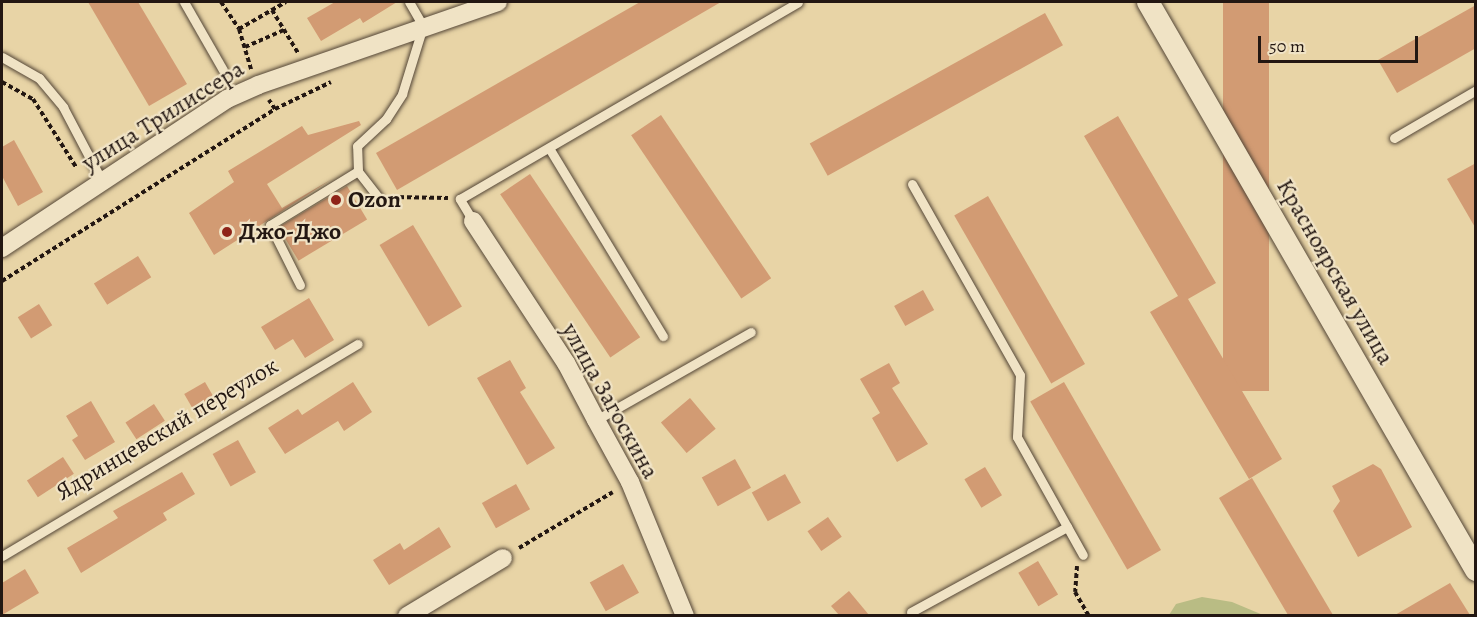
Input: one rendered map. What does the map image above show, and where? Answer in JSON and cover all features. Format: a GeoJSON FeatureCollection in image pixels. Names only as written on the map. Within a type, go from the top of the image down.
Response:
{"type":"FeatureCollection","features":[{"type":"Feature","properties":{"kind":"street","name":"улица Трилиссера"},"geometry":{"type":"LineString","coordinates":[[2,248],[227,99],[258,85],[423,26],[498,2]]}},
{"type":"Feature","properties":{"kind":"street","name":"Красноярская улица"},"geometry":{"type":"LineString","coordinates":[[1148,2],[1476,570]]}},
{"type":"Feature","properties":{"kind":"street","name":"улица Загоскина"},"geometry":{"type":"LineString","coordinates":[[473,221],[566,363],[597,420],[630,482],[685,615]]}},
{"type":"Feature","properties":{"kind":"street"},"geometry":{"type":"LineString","coordinates":[[406,615],[503,558]]}},
{"type":"Feature","properties":{"kind":"lane"},"geometry":{"type":"LineString","coordinates":[[184,2],[223,70]]}},
{"type":"Feature","properties":{"kind":"lane"},"geometry":{"type":"LineString","coordinates":[[378,196],[358,171],[357,146],[386,119],[402,94],[423,26],[409,2]]}},
{"type":"Feature","properties":{"kind":"lane"},"geometry":{"type":"LineString","coordinates":[[473,221],[460,199],[798,2]]}},
{"type":"Feature","properties":{"kind":"lane"},"geometry":{"type":"LineString","coordinates":[[2,57],[39,78],[63,107],[102,181]]}},
{"type":"Feature","properties":{"kind":"lane"},"geometry":{"type":"LineString","coordinates":[[1394,138],[1476,90]]}},
{"type":"Feature","properties":{"kind":"lane"},"geometry":{"type":"LineString","coordinates":[[549,148],[663,336]]}},
{"type":"Feature","properties":{"kind":"lane"},"geometry":{"type":"LineString","coordinates":[[300,285],[270,225],[358,171]]}},
{"type":"Feature","properties":{"kind":"lane"},"geometry":{"type":"LineString","coordinates":[[912,184],[1020,375],[1017,437],[1083,555]]}},
{"type":"Feature","properties":{"kind":"lane"},"geometry":{"type":"LineString","coordinates":[[597,420],[751,332]]}},
{"type":"Feature","properties":{"kind":"lane","name":"Ядринцевский переулок"},"geometry":{"type":"LineString","coordinates":[[2,556],[358,344]]}},
{"type":"Feature","properties":{"kind":"lane"},"geometry":{"type":"LineString","coordinates":[[911,612],[1067,526]]}},
{"type":"Feature","properties":{"kind":"path"},"geometry":{"type":"LineString","coordinates":[[221,2],[239,29],[251,70]]}},
{"type":"Feature","properties":{"kind":"path"},"geometry":{"type":"LineString","coordinates":[[239,29],[286,2]]}},
{"type":"Feature","properties":{"kind":"path"},"geometry":{"type":"LineString","coordinates":[[272,10],[298,54]]}},
{"type":"Feature","properties":{"kind":"path"},"geometry":{"type":"LineString","coordinates":[[244,47],[284,30]]}},
{"type":"Feature","properties":{"kind":"path"},"geometry":{"type":"LineString","coordinates":[[2,82],[33,99],[61,149],[82,174]]}},
{"type":"Feature","properties":{"kind":"path"},"geometry":{"type":"LineString","coordinates":[[378,196],[460,199]]}},
{"type":"Feature","properties":{"kind":"path"},"geometry":{"type":"LineString","coordinates":[[503,558],[630,482]]}},
{"type":"Feature","properties":{"kind":"path"},"geometry":{"type":"LineString","coordinates":[[1083,555],[1074,571],[1075,592],[1089,615]]}},
{"type":"Feature","properties":{"kind":"green space"},"geometry":{"type":"Polygon","coordinates":[[[1202,597],[1232,602],[1263,615],[1169,615],[1176,604],[1202,597]]]}},
{"type":"Feature","properties":{"kind":"building"},"geometry":{"type":"Polygon","coordinates":[[[88,2],[138,2],[187,84],[149,106],[88,2]]]}},
{"type":"Feature","properties":{"kind":"building"},"geometry":{"type":"Polygon","coordinates":[[[335,2],[397,2],[363,23],[360,18],[321,41],[307,18],[335,2]]]}},
{"type":"Feature","properties":{"kind":"building"},"geometry":{"type":"Polygon","coordinates":[[[640,2],[721,2],[397,190],[376,153],[640,2]]]}},
{"type":"Feature","properties":{"kind":"building"},"geometry":{"type":"Polygon","coordinates":[[[1223,2],[1269,2],[1269,391],[1223,391],[1223,2]]]}},
{"type":"Feature","properties":{"kind":"building"},"geometry":{"type":"Polygon","coordinates":[[[1476,5],[1476,48],[1397,93],[1378,60],[1476,5]]]}},
{"type":"Feature","properties":{"kind":"building"},"geometry":{"type":"Polygon","coordinates":[[[1045,13],[1063,45],[828,176],[810,143],[1045,13]]]}},
{"type":"Feature","properties":{"kind":"building"},"geometry":{"type":"Polygon","coordinates":[[[661,115],[771,278],[741,298],[631,135],[661,115]]]}},
{"type":"Feature","properties":{"kind":"building"},"geometry":{"type":"Polygon","coordinates":[[[1118,116],[1216,283],[1188,299],[1282,459],[1249,479],[1150,312],[1178,296],[1084,136],[1118,116]]]}},
{"type":"Feature","properties":{"kind":"building"},"geometry":{"type":"Polygon","coordinates":[[[359,121],[361,125],[267,184],[282,208],[332,179],[214,255],[189,213],[234,182],[228,171],[302,126],[308,135],[359,121]]]}},
{"type":"Feature","properties":{"kind":"building"},"geometry":{"type":"Polygon","coordinates":[[[14,140],[43,192],[18,206],[2,176],[2,147],[14,140]]]}},
{"type":"Feature","properties":{"kind":"building"},"geometry":{"type":"Polygon","coordinates":[[[1476,163],[1476,229],[1447,179],[1476,163]]]}},
{"type":"Feature","properties":{"kind":"building"},"geometry":{"type":"Polygon","coordinates":[[[530,174],[640,337],[610,357],[500,194],[530,174]]]}},
{"type":"Feature","properties":{"kind":"building"},"geometry":{"type":"Polygon","coordinates":[[[347,186],[367,219],[299,261],[278,227],[347,186]]]}},
{"type":"Feature","properties":{"kind":"building"},"geometry":{"type":"Polygon","coordinates":[[[988,196],[1085,364],[1051,384],[954,216],[988,196]]]}},
{"type":"Feature","properties":{"kind":"building"},"geometry":{"type":"Polygon","coordinates":[[[413,225],[462,306],[428,327],[380,245],[413,225]]]}},
{"type":"Feature","properties":{"kind":"building"},"geometry":{"type":"Polygon","coordinates":[[[138,256],[151,277],[107,305],[94,284],[138,256]]]}},
{"type":"Feature","properties":{"kind":"building"},"geometry":{"type":"Polygon","coordinates":[[[923,290],[934,310],[905,326],[894,306],[923,290]]]}},
{"type":"Feature","properties":{"kind":"building"},"geometry":{"type":"Polygon","coordinates":[[[309,298],[334,340],[305,358],[293,339],[275,350],[261,327],[309,298]]]}},
{"type":"Feature","properties":{"kind":"building"},"geometry":{"type":"Polygon","coordinates":[[[39,304],[52,325],[31,338],[18,317],[39,304]]]}},
{"type":"Feature","properties":{"kind":"building"},"geometry":{"type":"Polygon","coordinates":[[[510,360],[526,388],[520,392],[555,448],[527,465],[477,378],[510,360]]]}},
{"type":"Feature","properties":{"kind":"building"},"geometry":{"type":"Polygon","coordinates":[[[889,363],[900,383],[892,388],[928,444],[897,462],[872,418],[880,413],[860,379],[889,363]]]}},
{"type":"Feature","properties":{"kind":"building"},"geometry":{"type":"Polygon","coordinates":[[[205,382],[219,406],[198,418],[184,394],[205,382]]]}},
{"type":"Feature","properties":{"kind":"building"},"geometry":{"type":"Polygon","coordinates":[[[353,382],[372,412],[344,431],[338,421],[285,454],[268,428],[298,409],[302,415],[353,382]]]}},
{"type":"Feature","properties":{"kind":"building"},"geometry":{"type":"Polygon","coordinates":[[[1064,382],[1161,550],[1127,570],[1030,402],[1064,382]]]}},
{"type":"Feature","properties":{"kind":"building"},"geometry":{"type":"Polygon","coordinates":[[[690,398],[716,429],[687,453],[661,422],[690,398]]]}},
{"type":"Feature","properties":{"kind":"building"},"geometry":{"type":"Polygon","coordinates":[[[91,401],[115,442],[85,460],[72,440],[78,436],[66,416],[91,401]]]}},
{"type":"Feature","properties":{"kind":"building"},"geometry":{"type":"Polygon","coordinates":[[[154,404],[165,421],[136,439],[125,423],[154,404]]]}},
{"type":"Feature","properties":{"kind":"building"},"geometry":{"type":"Polygon","coordinates":[[[238,440],[256,472],[231,486],[213,454],[238,440]]]}},
{"type":"Feature","properties":{"kind":"building"},"geometry":{"type":"Polygon","coordinates":[[[63,457],[74,474],[38,497],[27,480],[63,457]]]}},
{"type":"Feature","properties":{"kind":"building"},"geometry":{"type":"Polygon","coordinates":[[[735,459],[751,488],[718,506],[702,477],[735,459]]]}},
{"type":"Feature","properties":{"kind":"building"},"geometry":{"type":"Polygon","coordinates":[[[1373,464],[1381,469],[1412,527],[1358,557],[1333,511],[1340,501],[1332,486],[1373,464]]]}},
{"type":"Feature","properties":{"kind":"building"},"geometry":{"type":"Polygon","coordinates":[[[985,467],[1002,495],[981,508],[964,479],[985,467]]]}},
{"type":"Feature","properties":{"kind":"building"},"geometry":{"type":"Polygon","coordinates":[[[182,472],[195,494],[163,513],[167,520],[81,573],[67,548],[118,518],[113,511],[182,472]]]}},
{"type":"Feature","properties":{"kind":"building"},"geometry":{"type":"Polygon","coordinates":[[[785,474],[801,503],[768,521],[752,492],[785,474]]]}},
{"type":"Feature","properties":{"kind":"building"},"geometry":{"type":"Polygon","coordinates":[[[1252,478],[1333,615],[1288,615],[1219,498],[1252,478]]]}},
{"type":"Feature","properties":{"kind":"building"},"geometry":{"type":"Polygon","coordinates":[[[516,484],[530,509],[496,528],[482,503],[516,484]]]}},
{"type":"Feature","properties":{"kind":"building"},"geometry":{"type":"Polygon","coordinates":[[[828,517],[842,537],[821,551],[808,531],[828,517]]]}},
{"type":"Feature","properties":{"kind":"building"},"geometry":{"type":"Polygon","coordinates":[[[439,527],[451,547],[389,585],[373,560],[400,543],[404,550],[439,527]]]}},
{"type":"Feature","properties":{"kind":"building"},"geometry":{"type":"Polygon","coordinates":[[[1038,561],[1058,594],[1038,606],[1018,573],[1038,561]]]}},
{"type":"Feature","properties":{"kind":"building"},"geometry":{"type":"Polygon","coordinates":[[[623,564],[639,593],[606,611],[590,582],[623,564]]]}},
{"type":"Feature","properties":{"kind":"building"},"geometry":{"type":"Polygon","coordinates":[[[25,569],[39,593],[2,615],[2,583],[25,569]]]}},
{"type":"Feature","properties":{"kind":"building"},"geometry":{"type":"Polygon","coordinates":[[[1450,583],[1470,615],[1395,615],[1450,583]]]}},
{"type":"Feature","properties":{"kind":"building"},"geometry":{"type":"Polygon","coordinates":[[[849,591],[869,615],[839,615],[831,606],[849,591]]]}},
{"type":"Feature","properties":{"kind":"place","name":"Ozon"},"geometry":{"type":"Point","coordinates":[336,200]}},
{"type":"Feature","properties":{"kind":"place","name":"Джо-Джо"},"geometry":{"type":"Point","coordinates":[227,232]}}]}
